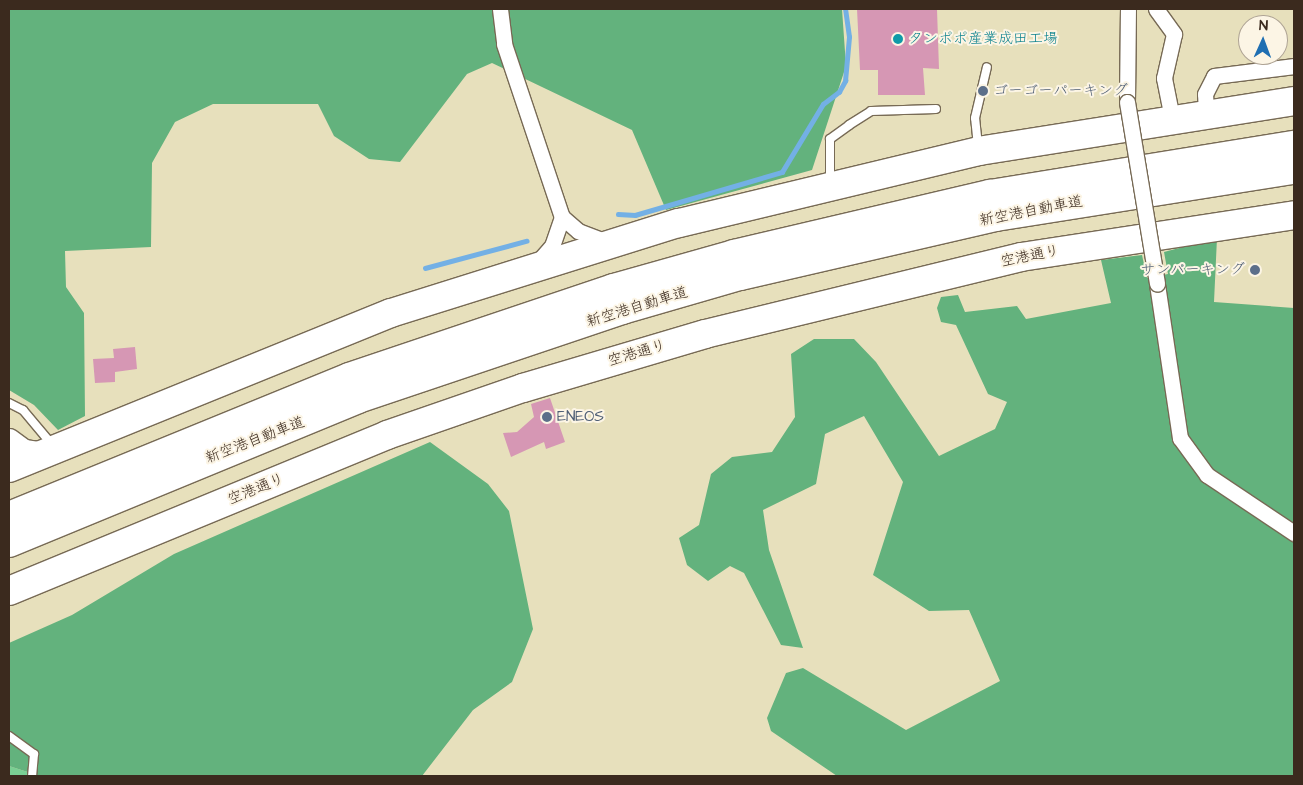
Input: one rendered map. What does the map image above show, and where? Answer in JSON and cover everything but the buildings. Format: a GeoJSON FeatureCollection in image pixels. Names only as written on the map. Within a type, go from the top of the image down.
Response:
{"type":"FeatureCollection","features":[{"type":"Feature","properties":{"kind":"highway"},"geometry":{"type":"LineString","coordinates":[[9,468],[46,447],[391,313],[534,266],[614,243],[830,184],[979,151],[1206,112],[1294,101]]}},
{"type":"Feature","properties":{"kind":"highway","name":"新空港自動車道"},"geometry":{"type":"LineString","coordinates":[[9,516],[90,481],[349,377],[605,291],[734,254],[990,194],[1294,146]]}},
{"type":"Feature","properties":{"kind":"highway","name":"新空港自動車道"},"geometry":{"type":"LineString","coordinates":[[9,543],[358,399],[622,310],[740,276],[996,217],[1294,170]]}},
{"type":"Feature","properties":{"kind":"highway","name":"空港通り"},"geometry":{"type":"LineString","coordinates":[[9,591],[387,435],[524,388],[705,334],[1021,257],[1294,215]]}},
{"type":"Feature","properties":{"kind":"highway"},"geometry":{"type":"LineString","coordinates":[[9,509],[90,481]]}},
{"type":"Feature","properties":{"kind":"street"},"geometry":{"type":"LineString","coordinates":[[500,9],[504,44],[562,217],[589,237],[614,243]]}},
{"type":"Feature","properties":{"kind":"street"},"geometry":{"type":"LineString","coordinates":[[1128,9],[1127,102],[1180,438],[1189,454],[1207,476],[1294,533]]}},
{"type":"Feature","properties":{"kind":"street"},"geometry":{"type":"LineString","coordinates":[[1156,9],[1174,34],[1164,78],[1172,118]]}},
{"type":"Feature","properties":{"kind":"street"},"geometry":{"type":"LineString","coordinates":[[1206,112],[1205,94],[1214,76],[1294,66]]}},
{"type":"Feature","properties":{"kind":"street"},"geometry":{"type":"LineString","coordinates":[[534,266],[552,246],[562,217]]}},
{"type":"Feature","properties":{"kind":"street"},"geometry":{"type":"LineString","coordinates":[[9,439],[24,450],[46,447]]}},
{"type":"Feature","properties":{"kind":"lane"},"geometry":{"type":"LineString","coordinates":[[979,151],[975,118],[987,67]]}},
{"type":"Feature","properties":{"kind":"lane"},"geometry":{"type":"LineString","coordinates":[[830,184],[830,138],[871,111],[936,109]]}},
{"type":"Feature","properties":{"kind":"lane"},"geometry":{"type":"LineString","coordinates":[[9,403],[23,410],[46,447]]}},
{"type":"Feature","properties":{"kind":"lane"},"geometry":{"type":"LineString","coordinates":[[9,736],[34,754],[32,776]]}},
{"type":"Feature","properties":{"kind":"green space"},"geometry":{"type":"Polygon","coordinates":[[[9,9],[842,9],[846,66],[812,170],[666,210],[632,130],[492,63],[467,74],[400,162],[369,159],[334,136],[318,104],[213,104],[175,122],[152,163],[151,247],[65,251],[66,287],[84,313],[85,416],[58,430],[34,405],[9,390],[9,9]]]}},
{"type":"Feature","properties":{"kind":"green space"},"geometry":{"type":"Polygon","coordinates":[[[1217,238],[1214,302],[1294,308],[1294,776],[837,776],[771,731],[767,718],[786,673],[803,668],[906,730],[1000,681],[969,610],[929,611],[873,575],[903,482],[864,416],[825,434],[816,484],[763,510],[769,550],[803,648],[781,645],[744,573],[730,566],[708,581],[687,565],[679,538],[699,525],[711,474],[732,457],[772,452],[795,417],[791,354],[814,339],[854,339],[876,362],[939,456],[995,429],[1007,402],[988,394],[956,325],[941,322],[937,308],[941,297],[958,295],[965,312],[1017,306],[1026,319],[1111,303],[1101,260],[1142,255],[1147,278],[1168,274],[1164,252],[1217,238]]]}},
{"type":"Feature","properties":{"kind":"green space"},"geometry":{"type":"Polygon","coordinates":[[[430,442],[488,484],[509,511],[533,629],[512,682],[473,710],[422,776],[40,776],[9,766],[9,643],[72,615],[174,554],[430,442]]]}},
{"type":"Feature","properties":{"kind":"green space"},"geometry":{"type":"Polygon","coordinates":[[[9,766],[40,776],[9,776],[9,766]]]}},
{"type":"Feature","properties":{"kind":"waterway"},"geometry":{"type":"LineString","coordinates":[[618,214],[635,215],[782,172],[823,104],[839,92],[845,81],[849,37],[845,9]]}},
{"type":"Feature","properties":{"kind":"waterway"},"geometry":{"type":"LineString","coordinates":[[425,268],[526,241]]}},
{"type":"Feature","properties":{"kind":"place","name":"タンポポ産業成田工場"},"geometry":{"type":"Point","coordinates":[898,39]}},
{"type":"Feature","properties":{"kind":"place","name":"ゴーゴーパーキング"},"geometry":{"type":"Point","coordinates":[983,91]}},
{"type":"Feature","properties":{"kind":"place","name":"サンパーキング"},"geometry":{"type":"Point","coordinates":[1255,270]}},
{"type":"Feature","properties":{"kind":"place","name":"ENEOS"},"geometry":{"type":"Point","coordinates":[547,417]}}]}
